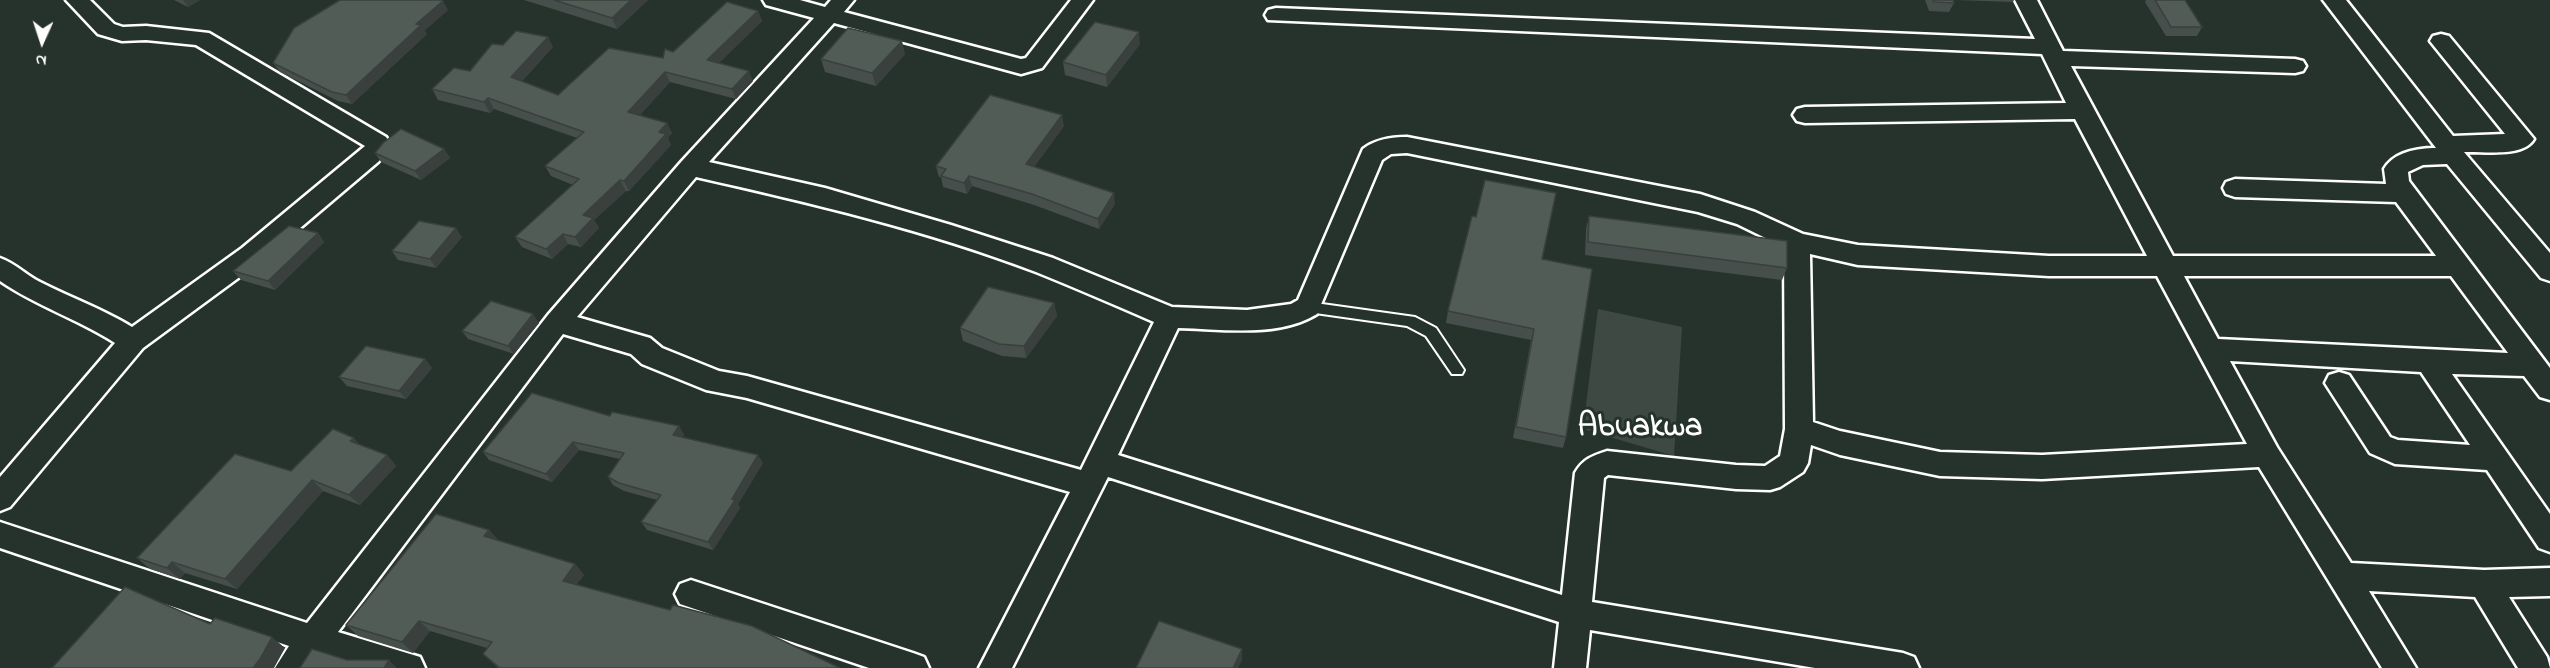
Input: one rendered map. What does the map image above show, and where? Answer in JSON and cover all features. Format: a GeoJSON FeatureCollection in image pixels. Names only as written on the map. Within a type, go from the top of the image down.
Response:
{"type":"FeatureCollection","features":[{"type":"Feature","properties":{"kind":"street"},"geometry":{"type":"LineString","coordinates":[[0,498],[133,341],[251,255],[376,150],[378,143],[201,38],[146,33],[122,34],[106,28],[77,0]]}},
{"type":"Feature","properties":{"kind":"street"},"geometry":{"type":"LineString","coordinates":[[774,0],[836,7],[1021,67],[1034,63],[1082,0]]}},
{"type":"Feature","properties":{"kind":"street"},"geometry":{"type":"LineString","coordinates":[[2026,0],[2082,111],[2267,455],[2400,668]]}},
{"type":"Feature","properties":{"kind":"street"},"geometry":{"type":"LineString","coordinates":[[2334,0],[2450,150],[2550,271]]}},
{"type":"Feature","properties":{"kind":"street"},"geometry":{"type":"LineString","coordinates":[[291,668],[558,322],[691,167],[836,7]]}},
{"type":"Feature","properties":{"kind":"street"},"geometry":{"type":"LineString","coordinates":[[1276,15],[2295,66]]}},
{"type":"Feature","properties":{"kind":"street"},"geometry":{"type":"LineString","coordinates":[[2441,41],[2522,139],[2516,142],[2450,150],[2424,156],[2402,164],[2396,170],[2397,181],[2403,193],[2550,389]]}},
{"type":"Feature","properties":{"kind":"street"},"geometry":{"type":"LineString","coordinates":[[1805,115],[2082,111]]}},
{"type":"Feature","properties":{"kind":"street"},"geometry":{"type":"LineString","coordinates":[[691,167],[825,197],[942,232],[1044,265],[1170,317],[1247,320],[1296,314],[1308,307],[1372,155],[1380,147],[1391,145],[1407,145],[1700,203],[1746,218],[1797,242],[1858,255],[2049,266],[2457,266]]}},
{"type":"Feature","properties":{"kind":"street"},"geometry":{"type":"LineString","coordinates":[[2235,188],[2403,193]]}},
{"type":"Feature","properties":{"kind":"street"},"geometry":{"type":"LineString","coordinates":[[1570,668],[1590,473],[1598,466],[1616,463],[1736,477],[1770,478],[1793,464],[1799,429],[1797,242]]}},
{"type":"Feature","properties":{"kind":"street"},"geometry":{"type":"LineString","coordinates":[[0,268],[28,288],[105,323],[133,341]]}},
{"type":"Feature","properties":{"kind":"street"},"geometry":{"type":"LineString","coordinates":[[995,668],[1170,317]]}},
{"type":"Feature","properties":{"kind":"street"},"geometry":{"type":"LineString","coordinates":[[558,322],[640,346],[652,356],[716,382],[747,387],[1094,473],[1574,613],[1903,668]]}},
{"type":"Feature","properties":{"kind":"street"},"geometry":{"type":"LineString","coordinates":[[2209,349],[2429,362],[2531,365]]}},
{"type":"Feature","properties":{"kind":"street"},"geometry":{"type":"LineString","coordinates":[[2429,362],[2550,539]]}},
{"type":"Feature","properties":{"kind":"street"},"geometry":{"type":"LineString","coordinates":[[2339,383],[2380,445],[2395,452],[2496,459]]}},
{"type":"Feature","properties":{"kind":"street"},"geometry":{"type":"LineString","coordinates":[[1799,429],[1840,444],[1940,464],[2042,467],[2267,455]]}},
{"type":"Feature","properties":{"kind":"street"},"geometry":{"type":"LineString","coordinates":[[0,535],[314,640],[409,668]]}},
{"type":"Feature","properties":{"kind":"street"},"geometry":{"type":"LineString","coordinates":[[2341,576],[2484,585],[2550,582]]}},
{"type":"Feature","properties":{"kind":"street"},"geometry":{"type":"LineString","coordinates":[[2484,585],[2536,668]]}},
{"type":"Feature","properties":{"kind":"street"},"geometry":{"type":"LineString","coordinates":[[691,594],[913,668]]}},
{"type":"Feature","properties":{"kind":"lane"},"geometry":{"type":"LineString","coordinates":[[1308,307],[1410,321],[1431,332],[1456,370]]}},
{"type":"Feature","properties":{"kind":"shaded area"},"geometry":{"type":"Polygon","coordinates":[[[1598,309],[1682,327],[1674,456],[1583,429],[1598,309]]]}},
{"type":"Feature","properties":{"kind":"building"},"geometry":{"type":"Polygon","coordinates":[[[340,0],[443,1],[416,24],[421,25],[346,95],[332,92],[273,63],[294,28],[340,0]]]}},
{"type":"Feature","properties":{"kind":"building"},"geometry":{"type":"Polygon","coordinates":[[[554,0],[631,0],[612,18],[554,0]]]}},
{"type":"Feature","properties":{"kind":"building"},"geometry":{"type":"Polygon","coordinates":[[[1933,0],[1953,0],[1954,3],[1934,2],[1933,0]]]}},
{"type":"Feature","properties":{"kind":"building"},"geometry":{"type":"Polygon","coordinates":[[[2155,0],[2185,0],[2202,27],[2171,27],[2155,0]]]}},
{"type":"Feature","properties":{"kind":"building"},"geometry":{"type":"Polygon","coordinates":[[[727,2],[758,11],[707,60],[749,71],[732,89],[665,72],[628,112],[667,123],[659,132],[666,134],[624,181],[620,180],[583,215],[593,218],[575,237],[563,234],[546,249],[515,237],[579,179],[545,166],[584,132],[488,98],[484,102],[432,89],[454,68],[470,71],[492,44],[503,45],[516,31],[548,37],[511,77],[558,95],[609,48],[663,58],[665,49],[673,52],[727,2]]]}},
{"type":"Feature","properties":{"kind":"building"},"geometry":{"type":"Polygon","coordinates":[[[1095,22],[1139,32],[1106,75],[1063,62],[1095,22]]]}},
{"type":"Feature","properties":{"kind":"building"},"geometry":{"type":"Polygon","coordinates":[[[848,28],[902,41],[872,73],[821,59],[848,28]]]}},
{"type":"Feature","properties":{"kind":"building"},"geometry":{"type":"Polygon","coordinates":[[[990,95],[1062,115],[1026,164],[1114,193],[1098,219],[1032,194],[969,176],[964,183],[941,176],[946,169],[936,166],[990,95]]]}},
{"type":"Feature","properties":{"kind":"building"},"geometry":{"type":"Polygon","coordinates":[[[401,129],[444,149],[415,171],[375,153],[383,143],[401,129]]]}},
{"type":"Feature","properties":{"kind":"building"},"geometry":{"type":"Polygon","coordinates":[[[1485,180],[1556,193],[1542,259],[1592,269],[1566,437],[1516,427],[1534,329],[1448,311],[1472,216],[1476,217],[1485,180]]]}},
{"type":"Feature","properties":{"kind":"building"},"geometry":{"type":"Polygon","coordinates":[[[1589,216],[1787,241],[1787,268],[1588,242],[1589,216]]]}},
{"type":"Feature","properties":{"kind":"building"},"geometry":{"type":"Polygon","coordinates":[[[419,221],[456,228],[430,259],[392,251],[419,221]]]}},
{"type":"Feature","properties":{"kind":"building"},"geometry":{"type":"Polygon","coordinates":[[[289,226],[318,233],[268,281],[233,271],[289,226]]]}},
{"type":"Feature","properties":{"kind":"building"},"geometry":{"type":"Polygon","coordinates":[[[988,287],[1054,303],[1024,346],[999,344],[960,328],[988,287]]]}},
{"type":"Feature","properties":{"kind":"building"},"geometry":{"type":"Polygon","coordinates":[[[491,301],[533,314],[508,346],[462,331],[491,301]]]}},
{"type":"Feature","properties":{"kind":"building"},"geometry":{"type":"Polygon","coordinates":[[[366,346],[425,359],[399,391],[339,377],[366,346]]]}},
{"type":"Feature","properties":{"kind":"building"},"geometry":{"type":"Polygon","coordinates":[[[532,393],[610,416],[612,412],[679,426],[673,435],[758,455],[732,499],[735,500],[708,542],[641,522],[661,495],[619,483],[608,477],[624,453],[573,442],[546,474],[483,452],[532,393]]]}},
{"type":"Feature","properties":{"kind":"building"},"geometry":{"type":"Polygon","coordinates":[[[333,429],[354,438],[350,441],[387,455],[349,495],[312,480],[225,579],[172,562],[167,568],[137,558],[235,454],[291,471],[333,429]]]}},
{"type":"Feature","properties":{"kind":"building"},"geometry":{"type":"Polygon","coordinates":[[[436,514],[489,530],[484,536],[575,564],[563,581],[670,610],[673,605],[752,626],[840,668],[500,668],[483,654],[492,642],[419,621],[402,642],[346,625],[436,514]]]}},
{"type":"Feature","properties":{"kind":"building"},"geometry":{"type":"Polygon","coordinates":[[[125,587],[210,624],[215,618],[272,637],[253,668],[52,668],[125,587]]]}},
{"type":"Feature","properties":{"kind":"building"},"geometry":{"type":"Polygon","coordinates":[[[1159,621],[1242,649],[1233,668],[1136,668],[1159,621]]]}},
{"type":"Feature","properties":{"kind":"building"},"geometry":{"type":"Polygon","coordinates":[[[312,649],[347,660],[389,660],[384,668],[300,668],[312,649]]]}},
{"type":"Feature","properties":{"kind":"district","name":"Abuakwa"},"geometry":{"type":"Point","coordinates":[1640,430]}}]}
